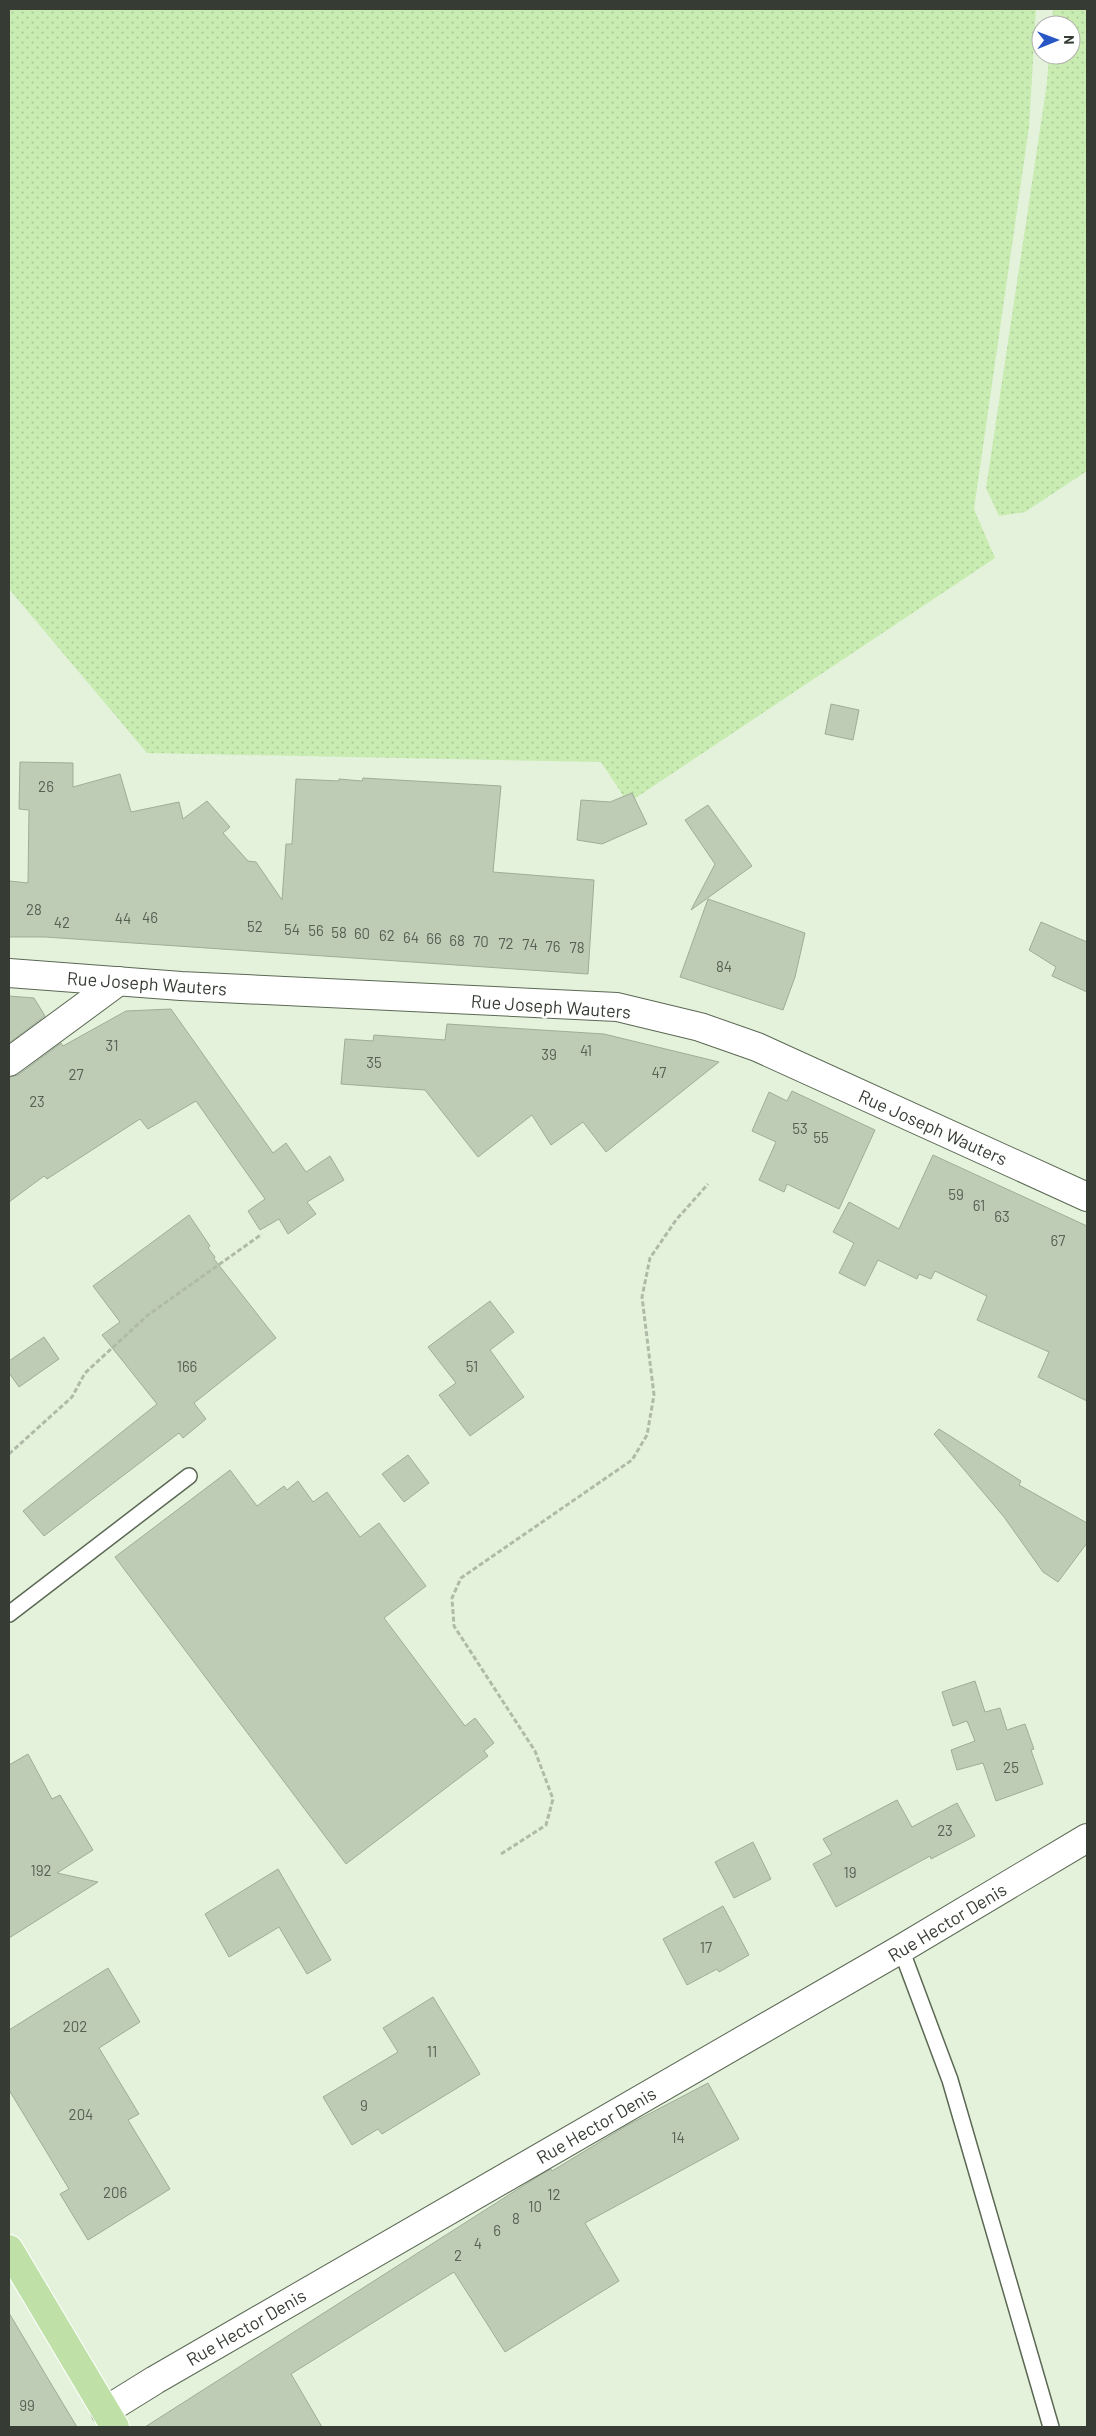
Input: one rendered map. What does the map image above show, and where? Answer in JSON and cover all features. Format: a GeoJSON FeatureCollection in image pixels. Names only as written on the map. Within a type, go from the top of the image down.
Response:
{"type":"FeatureCollection","features":[{"type":"Feature","properties":{"kind":"main road"},"geometry":{"type":"LineString","coordinates":[[9,2249],[110,2419]]}},
{"type":"Feature","properties":{"kind":"street","name":"Rue Joseph Wauters"},"geometry":{"type":"LineString","coordinates":[[9,973],[119,981],[617,1007],[700,1027],[757,1047],[1087,1198]]}},
{"type":"Feature","properties":{"kind":"street"},"geometry":{"type":"LineString","coordinates":[[9,1062],[119,981]]}},
{"type":"Feature","properties":{"kind":"street","name":"Rue Hector Denis"},"geometry":{"type":"LineString","coordinates":[[110,2419],[155,2380],[901,1949],[1087,1838]]}},
{"type":"Feature","properties":{"kind":"lane"},"geometry":{"type":"LineString","coordinates":[[9,1614],[189,1476]]}},
{"type":"Feature","properties":{"kind":"lane"},"geometry":{"type":"LineString","coordinates":[[901,1949],[950,2080],[1051,2427]]}},
{"type":"Feature","properties":{"kind":"path"},"geometry":{"type":"LineString","coordinates":[[501,1854],[546,1825],[553,1799],[535,1751],[454,1626],[452,1598],[460,1578],[632,1460],[647,1435],[654,1395],[642,1297],[650,1258],[676,1220],[708,1184]]}},
{"type":"Feature","properties":{"kind":"path"},"geometry":{"type":"LineString","coordinates":[[9,1454],[72,1397],[85,1373],[148,1315],[262,1234]]}},
{"type":"Feature","properties":{"kind":"green space"},"geometry":{"type":"Polygon","coordinates":[[[9,9],[1036,9],[1036,15],[1031,15],[1031,65],[1033,65],[1029,127],[974,509],[995,558],[628,803],[601,762],[147,753],[9,589],[9,9]]]}},
{"type":"Feature","properties":{"kind":"green space"},"geometry":{"type":"Polygon","coordinates":[[[1053,9],[1087,9],[1087,471],[1025,512],[999,516],[986,488],[1048,65],[1081,65],[1081,15],[1053,15],[1053,9]]]}},
{"type":"Feature","properties":{"kind":"building"},"geometry":{"type":"Polygon","coordinates":[[[831,704],[859,710],[853,740],[825,734],[831,704]]]}},
{"type":"Feature","properties":{"kind":"building"},"geometry":{"type":"Polygon","coordinates":[[[20,762],[73,763],[73,787],[120,774],[131,812],[179,802],[183,819],[207,801],[230,827],[223,833],[248,861],[256,862],[282,900],[286,844],[292,844],[296,779],[362,781],[363,778],[501,786],[493,872],[594,880],[588,974],[45,937],[9,937],[9,881],[28,883],[29,810],[19,809],[20,762]]]}},
{"type":"Feature","properties":{"kind":"building"},"geometry":{"type":"Polygon","coordinates":[[[632,793],[647,824],[602,844],[577,840],[581,800],[610,802],[632,793]]]}},
{"type":"Feature","properties":{"kind":"building"},"geometry":{"type":"Polygon","coordinates":[[[708,805],[752,866],[691,910],[715,864],[685,820],[708,805]]]}},
{"type":"Feature","properties":{"kind":"building"},"geometry":{"type":"Polygon","coordinates":[[[708,899],[805,933],[795,977],[783,1010],[680,977],[708,899]]]}},
{"type":"Feature","properties":{"kind":"building"},"geometry":{"type":"Polygon","coordinates":[[[1041,922],[1087,942],[1087,992],[1052,976],[1056,967],[1029,950],[1041,922]]]}},
{"type":"Feature","properties":{"kind":"building"},"geometry":{"type":"Polygon","coordinates":[[[9,996],[34,998],[45,1016],[9,1043],[9,996]]]}},
{"type":"Feature","properties":{"kind":"building"},"geometry":{"type":"Polygon","coordinates":[[[171,1009],[273,1153],[286,1143],[306,1172],[330,1156],[344,1180],[307,1202],[316,1214],[288,1234],[279,1219],[260,1230],[248,1211],[265,1199],[196,1101],[148,1129],[140,1119],[47,1179],[44,1176],[9,1202],[9,1077],[18,1075],[61,1043],[63,1046],[126,1011],[171,1009]]]}},
{"type":"Feature","properties":{"kind":"building"},"geometry":{"type":"Polygon","coordinates":[[[447,1024],[604,1034],[719,1062],[606,1152],[583,1122],[551,1145],[532,1115],[478,1157],[425,1090],[341,1084],[345,1039],[373,1041],[374,1035],[445,1040],[447,1024]]]}},
{"type":"Feature","properties":{"kind":"building"},"geometry":{"type":"Polygon","coordinates":[[[792,1091],[875,1130],[839,1209],[787,1184],[784,1192],[759,1180],[776,1142],[752,1131],[769,1092],[787,1101],[792,1091]]]}},
{"type":"Feature","properties":{"kind":"building"},"geometry":{"type":"Polygon","coordinates":[[[933,1155],[1087,1226],[1087,1401],[1038,1377],[1049,1352],[977,1320],[987,1296],[935,1271],[931,1279],[919,1274],[917,1279],[878,1260],[865,1286],[839,1273],[854,1243],[833,1232],[849,1202],[899,1229],[933,1155]]]}},
{"type":"Feature","properties":{"kind":"building"},"geometry":{"type":"Polygon","coordinates":[[[189,1215],[210,1246],[208,1248],[215,1257],[214,1259],[276,1338],[194,1403],[206,1419],[183,1438],[179,1433],[44,1536],[23,1511],[157,1404],[102,1335],[120,1322],[93,1286],[189,1215]]]}},
{"type":"Feature","properties":{"kind":"building"},"geometry":{"type":"Polygon","coordinates":[[[490,1301],[514,1332],[490,1350],[524,1397],[470,1436],[439,1395],[456,1383],[428,1347],[490,1301]]]}},
{"type":"Feature","properties":{"kind":"building"},"geometry":{"type":"Polygon","coordinates":[[[44,1337],[59,1359],[19,1387],[9,1373],[9,1361],[44,1337]]]}},
{"type":"Feature","properties":{"kind":"building"},"geometry":{"type":"Polygon","coordinates":[[[939,1429],[1021,1481],[1019,1485],[1087,1523],[1087,1543],[1058,1582],[1043,1572],[1004,1517],[934,1434],[939,1429]]]}},
{"type":"Feature","properties":{"kind":"building"},"geometry":{"type":"Polygon","coordinates":[[[408,1455],[429,1483],[404,1502],[382,1474],[408,1455]]]}},
{"type":"Feature","properties":{"kind":"building"},"geometry":{"type":"Polygon","coordinates":[[[230,1470],[257,1506],[284,1486],[287,1490],[298,1481],[313,1502],[327,1492],[360,1537],[379,1523],[426,1586],[384,1618],[465,1726],[475,1718],[494,1743],[484,1751],[488,1756],[346,1864],[115,1557],[230,1470]]]}},
{"type":"Feature","properties":{"kind":"building"},"geometry":{"type":"Polygon","coordinates":[[[975,1681],[985,1712],[1000,1708],[1007,1730],[1025,1724],[1034,1749],[1031,1750],[1043,1784],[996,1801],[983,1763],[957,1770],[951,1750],[975,1741],[967,1721],[953,1726],[942,1692],[975,1681]]]}},
{"type":"Feature","properties":{"kind":"building"},"geometry":{"type":"Polygon","coordinates":[[[28,1754],[52,1799],[60,1795],[93,1850],[57,1873],[98,1882],[9,1938],[9,1765],[28,1754]]]}},
{"type":"Feature","properties":{"kind":"building"},"geometry":{"type":"Polygon","coordinates":[[[897,1800],[912,1827],[957,1803],[975,1836],[931,1859],[930,1856],[836,1907],[813,1864],[832,1854],[823,1839],[897,1800]]]}},
{"type":"Feature","properties":{"kind":"building"},"geometry":{"type":"Polygon","coordinates":[[[753,1842],[771,1879],[734,1898],[715,1862],[753,1842]]]}},
{"type":"Feature","properties":{"kind":"building"},"geometry":{"type":"Polygon","coordinates":[[[278,1869],[331,1960],[307,1974],[279,1927],[229,1957],[205,1914],[278,1869]]]}},
{"type":"Feature","properties":{"kind":"building"},"geometry":{"type":"Polygon","coordinates":[[[723,1906],[749,1955],[719,1972],[717,1969],[687,1985],[663,1939],[723,1906]]]}},
{"type":"Feature","properties":{"kind":"building"},"geometry":{"type":"Polygon","coordinates":[[[108,1968],[140,2022],[99,2048],[139,2114],[128,2120],[170,2189],[88,2240],[60,2194],[69,2189],[9,2090],[9,2030],[108,1968]]]}},
{"type":"Feature","properties":{"kind":"building"},"geometry":{"type":"Polygon","coordinates":[[[433,1997],[480,2074],[382,2134],[378,2129],[352,2145],[323,2097],[398,2052],[383,2028],[433,1997]]]}},
{"type":"Feature","properties":{"kind":"building"},"geometry":{"type":"Polygon","coordinates":[[[708,2083],[739,2139],[585,2223],[619,2281],[505,2352],[454,2272],[291,2374],[322,2427],[145,2427],[540,2175],[551,2169],[552,2171],[626,2126],[708,2083]]]}},
{"type":"Feature","properties":{"kind":"building"},"geometry":{"type":"Polygon","coordinates":[[[9,2313],[47,2377],[77,2427],[9,2427],[9,2313]]]}}]}
